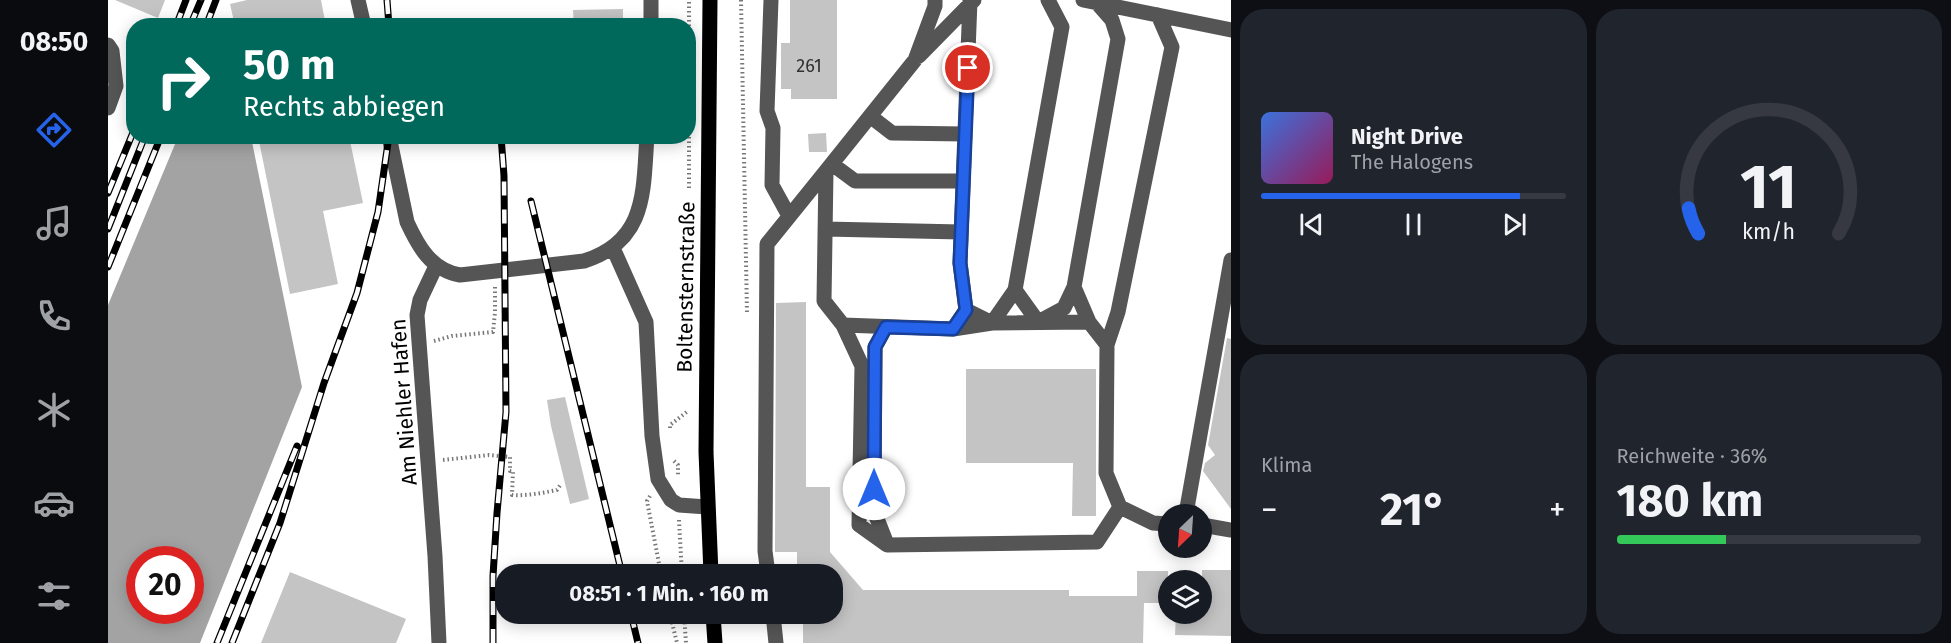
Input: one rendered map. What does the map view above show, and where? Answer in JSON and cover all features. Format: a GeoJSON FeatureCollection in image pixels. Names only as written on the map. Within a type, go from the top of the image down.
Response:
{"type":"FeatureCollection","features":[{"type":"Feature","properties":{"kind":"main road","name":"Boltensternstraße"},"geometry":{"type":"LineString","coordinates":[[710,0],[706,452],[710,564]]}},
{"type":"Feature","properties":{"kind":"main road"},"geometry":{"type":"LineString","coordinates":[[714,624],[715,643]]}},
{"type":"Feature","properties":{"kind":"street"},"geometry":{"type":"LineString","coordinates":[[358,0],[362,18]]}},
{"type":"Feature","properties":{"kind":"street"},"geometry":{"type":"LineString","coordinates":[[651,0],[651,18]]}},
{"type":"Feature","properties":{"kind":"street"},"geometry":{"type":"LineString","coordinates":[[771,0],[767,111],[773,128],[772,185],[789,216]]}},
{"type":"Feature","properties":{"kind":"street"},"geometry":{"type":"LineString","coordinates":[[915,60],[935,6],[935,0]]}},
{"type":"Feature","properties":{"kind":"street"},"geometry":{"type":"LineString","coordinates":[[992,323],[1015,290],[1062,27],[1048,0]]}},
{"type":"Feature","properties":{"kind":"street"},"geometry":{"type":"LineString","coordinates":[[767,564],[767,244],[915,60],[971,1]]}},
{"type":"Feature","properties":{"kind":"street"},"geometry":{"type":"LineString","coordinates":[[953,329],[966,310],[960,263],[971,1]]}},
{"type":"Feature","properties":{"kind":"street"},"geometry":{"type":"LineString","coordinates":[[1038,322],[1064,308],[1074,287],[1118,39],[1112,20],[1090,1]]}},
{"type":"Feature","properties":{"kind":"street"},"geometry":{"type":"LineString","coordinates":[[1090,1],[1231,30]]}},
{"type":"Feature","properties":{"kind":"street"},"geometry":{"type":"LineString","coordinates":[[1158,15],[1172,47],[1118,312],[1107,345],[1106,473],[1120,507],[1158,523]]}},
{"type":"Feature","properties":{"kind":"street"},"geometry":{"type":"LineString","coordinates":[[108,45],[112,51],[116,86],[108,108]]}},
{"type":"Feature","properties":{"kind":"street"},"geometry":{"type":"LineString","coordinates":[[870,116],[892,133],[965,134]]}},
{"type":"Feature","properties":{"kind":"street"},"geometry":{"type":"LineString","coordinates":[[391,144],[407,222],[420,248],[436,266],[451,274],[460,275],[584,261],[613,248],[635,221],[642,199],[646,144]]}},
{"type":"Feature","properties":{"kind":"street"},"geometry":{"type":"LineString","coordinates":[[829,167],[855,181],[963,181]]}},
{"type":"Feature","properties":{"kind":"street"},"geometry":{"type":"LineString","coordinates":[[829,167],[824,301],[843,325],[862,366],[859,525],[887,545],[1097,542],[1120,507]]}},
{"type":"Feature","properties":{"kind":"street"},"geometry":{"type":"LineString","coordinates":[[825,229],[961,232]]}},
{"type":"Feature","properties":{"kind":"street"},"geometry":{"type":"LineString","coordinates":[[613,248],[646,322],[652,436],[658,479],[671,500],[679,505],[707,507]]}},
{"type":"Feature","properties":{"kind":"street"},"geometry":{"type":"LineString","coordinates":[[1188,504],[1231,260]]}},
{"type":"Feature","properties":{"kind":"street","name":"Am Niehler Hafen"},"geometry":{"type":"LineString","coordinates":[[436,266],[420,300],[417,315],[429,462],[439,643]]}},
{"type":"Feature","properties":{"kind":"street"},"geometry":{"type":"LineString","coordinates":[[1074,287],[1089,322],[1107,345]]}},
{"type":"Feature","properties":{"kind":"street"},"geometry":{"type":"LineString","coordinates":[[1015,290],[1038,322]]}},
{"type":"Feature","properties":{"kind":"street"},"geometry":{"type":"LineString","coordinates":[[966,310],[992,323]]}},
{"type":"Feature","properties":{"kind":"street"},"geometry":{"type":"LineString","coordinates":[[843,325],[953,329],[992,323],[1089,322]]}},
{"type":"Feature","properties":{"kind":"street"},"geometry":{"type":"LineString","coordinates":[[886,327],[875,347],[874,489],[876,516],[887,545]]}},
{"type":"Feature","properties":{"kind":"street"},"geometry":{"type":"LineString","coordinates":[[1212,525],[1231,530]]}},
{"type":"Feature","properties":{"kind":"street"},"geometry":{"type":"LineString","coordinates":[[773,624],[776,643]]}},
{"type":"Feature","properties":{"kind":"path"},"geometry":{"type":"LineString","coordinates":[[689,0],[689,18]]}},
{"type":"Feature","properties":{"kind":"path"},"geometry":{"type":"LineString","coordinates":[[741,0],[747,323]]}},
{"type":"Feature","properties":{"kind":"path"},"geometry":{"type":"LineString","coordinates":[[688,144],[688,195]]}},
{"type":"Feature","properties":{"kind":"path"},"geometry":{"type":"LineString","coordinates":[[459,335],[493,332],[496,291]]}},
{"type":"Feature","properties":{"kind":"path"},"geometry":{"type":"LineString","coordinates":[[671,436],[670,424],[689,411],[689,399]]}},
{"type":"Feature","properties":{"kind":"path"},"geometry":{"type":"LineString","coordinates":[[429,462],[489,455],[510,457],[510,471],[513,471],[512,495],[520,496],[557,490],[561,484]]}},
{"type":"Feature","properties":{"kind":"path"},"geometry":{"type":"LineString","coordinates":[[671,458],[678,465],[682,564]]}},
{"type":"Feature","properties":{"kind":"path"},"geometry":{"type":"LineString","coordinates":[[658,479],[647,501],[660,564]]}},
{"type":"Feature","properties":{"kind":"path"},"geometry":{"type":"LineString","coordinates":[[672,624],[677,643]]}},
{"type":"Feature","properties":{"kind":"path"},"geometry":{"type":"LineString","coordinates":[[685,624],[686,643]]}},
{"type":"Feature","properties":{"kind":"shaded area"},"geometry":{"type":"Polygon","coordinates":[[[175,144],[252,144],[302,387],[200,643],[108,643],[108,305],[175,144]]]}},
{"type":"Feature","properties":{"kind":"building"},"geometry":{"type":"Polygon","coordinates":[[[115,0],[165,0],[158,18],[115,0]]]}},
{"type":"Feature","properties":{"kind":"building"},"geometry":{"type":"Polygon","coordinates":[[[247,0],[321,0],[324,18],[233,18],[230,4],[247,0]]]}},
{"type":"Feature","properties":{"kind":"building"},"geometry":{"type":"Polygon","coordinates":[[[790,0],[837,0],[837,99],[791,99],[791,89],[781,89],[781,43],[790,43],[790,0]]]}},
{"type":"Feature","properties":{"kind":"building"},"geometry":{"type":"Polygon","coordinates":[[[623,9],[623,18],[574,18],[573,10],[623,9]]]}},
{"type":"Feature","properties":{"kind":"building"},"geometry":{"type":"Polygon","coordinates":[[[826,133],[827,152],[809,152],[808,134],[826,133]]]}},
{"type":"Feature","properties":{"kind":"building"},"geometry":{"type":"Polygon","coordinates":[[[260,144],[351,144],[363,203],[323,211],[338,284],[290,294],[260,144]]]}},
{"type":"Feature","properties":{"kind":"building"},"geometry":{"type":"Polygon","coordinates":[[[806,302],[806,487],[830,487],[830,552],[840,564],[797,564],[797,552],[775,552],[776,303],[806,302]]]}},
{"type":"Feature","properties":{"kind":"building"},"geometry":{"type":"Polygon","coordinates":[[[1227,338],[1231,339],[1231,509],[1203,471],[1205,463],[1215,455],[1208,445],[1227,338]]]}},
{"type":"Feature","properties":{"kind":"building"},"geometry":{"type":"Polygon","coordinates":[[[966,369],[1096,369],[1096,516],[1072,516],[1073,463],[966,463],[966,369]]]}},
{"type":"Feature","properties":{"kind":"building"},"geometry":{"type":"Polygon","coordinates":[[[565,397],[589,499],[570,504],[547,400],[565,397]]]}},
{"type":"Feature","properties":{"kind":"building"},"geometry":{"type":"Polygon","coordinates":[[[843,567],[863,590],[1069,590],[1069,596],[1137,596],[1137,571],[1158,571],[1158,603],[1144,603],[1143,643],[803,643],[803,624],[843,624],[843,567]]]}},
{"type":"Feature","properties":{"kind":"building"},"geometry":{"type":"Polygon","coordinates":[[[1212,570],[1231,570],[1231,636],[1175,635],[1176,624],[1212,624],[1212,570]]]}},
{"type":"Feature","properties":{"kind":"building"},"geometry":{"type":"Polygon","coordinates":[[[290,572],[406,619],[396,643],[261,643],[290,572]]]}},
{"type":"Feature","properties":{"kind":"railway"},"geometry":{"type":"LineString","coordinates":[[179,18],[186,0]]}},
{"type":"Feature","properties":{"kind":"railway"},"geometry":{"type":"LineString","coordinates":[[193,18],[201,0]]}},
{"type":"Feature","properties":{"kind":"railway"},"geometry":{"type":"LineString","coordinates":[[209,18],[216,0]]}},
{"type":"Feature","properties":{"kind":"railway"},"geometry":{"type":"LineString","coordinates":[[387,0],[388,18]]}},
{"type":"Feature","properties":{"kind":"railway"},"geometry":{"type":"LineString","coordinates":[[108,193],[128,144]]}},
{"type":"Feature","properties":{"kind":"railway"},"geometry":{"type":"LineString","coordinates":[[108,229],[142,144]]}},
{"type":"Feature","properties":{"kind":"railway"},"geometry":{"type":"LineString","coordinates":[[108,267],[158,144]]}},
{"type":"Feature","properties":{"kind":"railway"},"geometry":{"type":"LineString","coordinates":[[232,643],[280,523],[324,383],[357,293],[378,212],[388,144]]}},
{"type":"Feature","properties":{"kind":"railway"},"geometry":{"type":"LineString","coordinates":[[493,643],[493,576],[506,412],[504,176],[502,144]]}},
{"type":"Feature","properties":{"kind":"railway"},"geometry":{"type":"LineString","coordinates":[[531,201],[620,564]]}},
{"type":"Feature","properties":{"kind":"railway"},"geometry":{"type":"LineString","coordinates":[[217,643],[297,446]]}},
{"type":"Feature","properties":{"kind":"railway"},"geometry":{"type":"LineString","coordinates":[[633,624],[638,643]]}},
{"type":"Feature","properties":{"kind":"route"},"geometry":{"type":"LineString","coordinates":[[874,489],[875,347],[886,327],[953,329],[966,310],[960,263],[968,68]]}}]}
